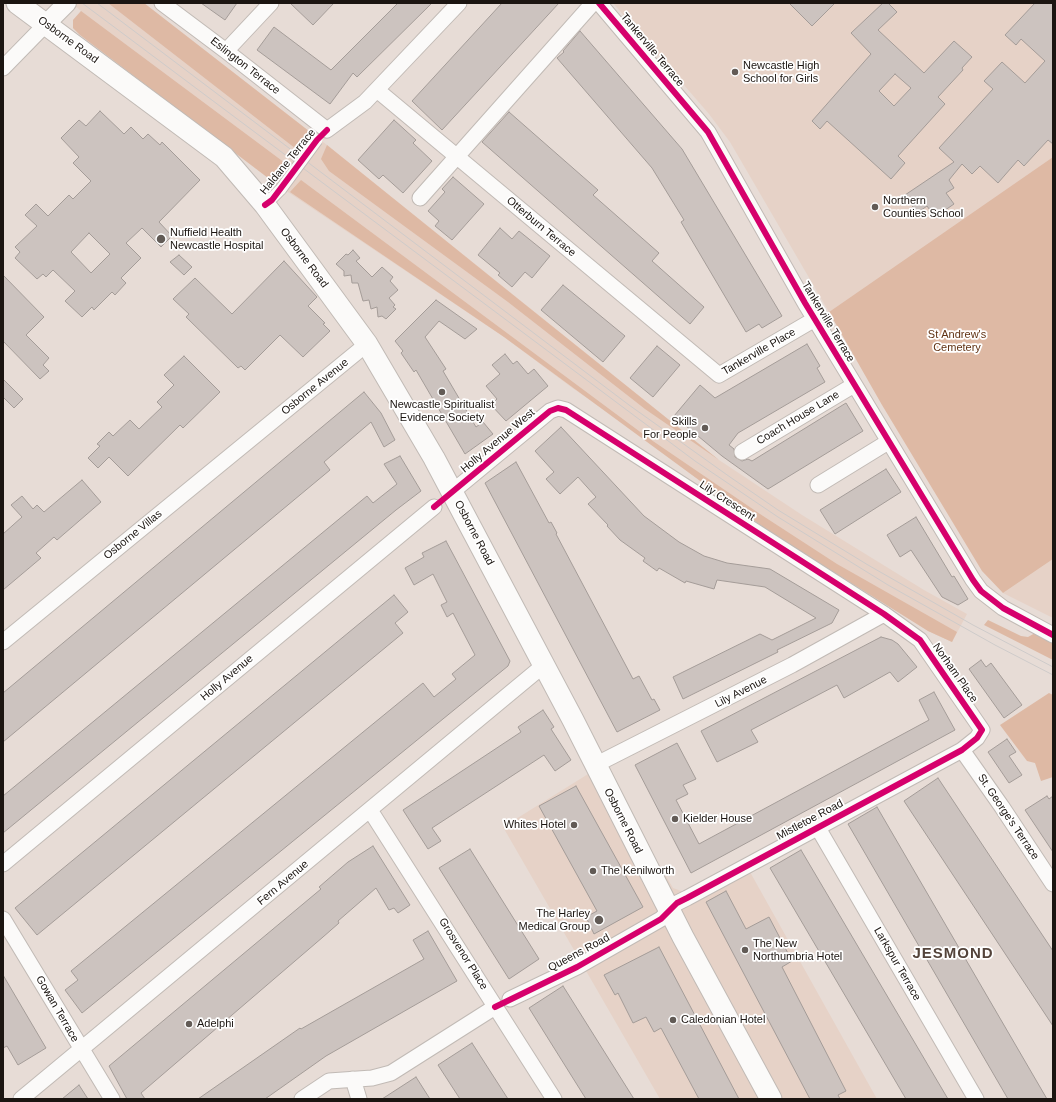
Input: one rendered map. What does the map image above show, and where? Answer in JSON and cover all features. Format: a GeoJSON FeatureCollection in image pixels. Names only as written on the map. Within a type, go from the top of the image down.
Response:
{"type":"FeatureCollection","features":[{"type":"Feature","properties":{"kind":"main road","name":"Osborne Road"},"geometry":{"type":"LineString","coordinates":[[17,3],[224,157],[265,206],[367,344],[434,458],[544,665],[669,911],[771,1099]]}},
{"type":"Feature","properties":{"kind":"street","name":"Eslington Terrace"},"geometry":{"type":"LineString","coordinates":[[162,3],[226,51],[322,135]]}},
{"type":"Feature","properties":{"kind":"street"},"geometry":{"type":"LineString","coordinates":[[226,51],[271,3]]}},
{"type":"Feature","properties":{"kind":"street"},"geometry":{"type":"LineString","coordinates":[[420,198],[593,3]]}},
{"type":"Feature","properties":{"kind":"street","name":"Tankerville Terrace"},"geometry":{"type":"LineString","coordinates":[[599,3],[708,132],[815,319],[963,566],[981,591],[1003,608],[1053,634]]}},
{"type":"Feature","properties":{"kind":"street"},"geometry":{"type":"LineString","coordinates":[[3,68],[66,4]]}},
{"type":"Feature","properties":{"kind":"street","name":"Haldane Terrace"},"geometry":{"type":"LineString","coordinates":[[265,206],[322,135],[365,102],[455,5]]}},
{"type":"Feature","properties":{"kind":"street","name":"Otterburn Terrace"},"geometry":{"type":"LineString","coordinates":[[377,90],[705,363]]}},
{"type":"Feature","properties":{"kind":"street","name":"Tankerville Place"},"geometry":{"type":"LineString","coordinates":[[705,363],[719,376],[815,319]]}},
{"type":"Feature","properties":{"kind":"street","name":"Osborne Avenue"},"geometry":{"type":"LineString","coordinates":[[263,429],[367,344]]}},
{"type":"Feature","properties":{"kind":"street","name":"Coach House Lane"},"geometry":{"type":"LineString","coordinates":[[742,452],[854,385]]}},
{"type":"Feature","properties":{"kind":"street","name":"Holly Avenue West"},"geometry":{"type":"LineString","coordinates":[[452,492],[550,410],[558,408]]}},
{"type":"Feature","properties":{"kind":"street","name":"Lily Crescent"},"geometry":{"type":"LineString","coordinates":[[558,408],[566,410],[884,614]]}},
{"type":"Feature","properties":{"kind":"street","name":"Osborne Villas"},"geometry":{"type":"LineString","coordinates":[[3,642],[263,429]]}},
{"type":"Feature","properties":{"kind":"street"},"geometry":{"type":"LineString","coordinates":[[818,485],[888,442]]}},
{"type":"Feature","properties":{"kind":"street","name":"Holly Avenue"},"geometry":{"type":"LineString","coordinates":[[3,864],[434,507]]}},
{"type":"Feature","properties":{"kind":"street","name":"Norham Place"},"geometry":{"type":"LineString","coordinates":[[884,614],[920,640],[978,722],[982,730],[977,738],[962,750]]}},
{"type":"Feature","properties":{"kind":"street","name":"Lily Avenue"},"geometry":{"type":"LineString","coordinates":[[595,765],[792,665],[884,614]]}},
{"type":"Feature","properties":{"kind":"street","name":"Fern Avenue"},"geometry":{"type":"LineString","coordinates":[[21,1099],[544,665]]}},
{"type":"Feature","properties":{"kind":"street","name":"Mistletoe Road"},"geometry":{"type":"LineString","coordinates":[[669,911],[687,898],[962,750]]}},
{"type":"Feature","properties":{"kind":"street","name":"St. George's Terrace"},"geometry":{"type":"LineString","coordinates":[[962,750],[1053,884]]}},
{"type":"Feature","properties":{"kind":"street","name":"Grosvenor Place"},"geometry":{"type":"LineString","coordinates":[[370,810],[554,1099]]}},
{"type":"Feature","properties":{"kind":"street","name":"Larkspur Terrace"},"geometry":{"type":"LineString","coordinates":[[818,828],[976,1099]]}},
{"type":"Feature","properties":{"kind":"street","name":"Queens Road"},"geometry":{"type":"LineString","coordinates":[[510,999],[577,967],[661,919],[669,911]]}},
{"type":"Feature","properties":{"kind":"street","name":"Gowan Terrace"},"geometry":{"type":"LineString","coordinates":[[3,919],[112,1099]]}},
{"type":"Feature","properties":{"kind":"street"},"geometry":{"type":"LineString","coordinates":[[302,1099],[329,1081],[382,1076],[392,1073],[496,1007]]}},
{"type":"Feature","properties":{"kind":"street"},"geometry":{"type":"LineString","coordinates":[[353,1079],[359,1099]]}},
{"type":"Feature","properties":{"kind":"shaded area"},"geometry":{"type":"Polygon","coordinates":[[[72,3],[144,3],[327,145],[719,460],[802,515],[924,590],[967,614],[952,642],[928,631],[571,387],[504,337],[276,184],[80,35],[73,28],[73,20],[81,11],[72,3]]]}},
{"type":"Feature","properties":{"kind":"shaded area","name":"Northern Counties School"},"geometry":{"type":"Polygon","coordinates":[[[613,3],[1053,3],[1053,157],[829,312],[730,142],[709,114],[613,3]]]}},
{"type":"Feature","properties":{"kind":"shaded area"},"geometry":{"type":"Polygon","coordinates":[[[1053,559],[1053,618],[1003,593],[1053,559]]]}},
{"type":"Feature","properties":{"kind":"shaded area"},"geometry":{"type":"Polygon","coordinates":[[[601,766],[673,888],[700,898],[750,872],[877,1099],[660,1099],[503,827],[601,766]]]}},
{"type":"Feature","properties":{"kind":"green space"},"geometry":{"type":"Polygon","coordinates":[[[108,3],[144,3],[314,135],[300,152],[108,3]]]}},
{"type":"Feature","properties":{"kind":"green space"},"geometry":{"type":"Polygon","coordinates":[[[81,11],[289,166],[276,184],[80,35],[73,28],[73,20],[81,11]]]}},
{"type":"Feature","properties":{"kind":"green space"},"geometry":{"type":"Polygon","coordinates":[[[327,145],[719,460],[645,409],[508,302],[329,171],[321,159],[327,145]]]}},
{"type":"Feature","properties":{"kind":"green space","name":"St Andrew's Cemetery"},"geometry":{"type":"Polygon","coordinates":[[[1053,157],[1053,559],[1003,593],[982,571],[882,405],[829,312],[1053,157]]]}},
{"type":"Feature","properties":{"kind":"green space"},"geometry":{"type":"Polygon","coordinates":[[[301,180],[647,437],[760,514],[837,564],[957,632],[952,642],[928,631],[771,533],[504,337],[290,192],[301,180]]]}},
{"type":"Feature","properties":{"kind":"green space"},"geometry":{"type":"Polygon","coordinates":[[[988,620],[1021,636],[1028,637],[1035,633],[1053,642],[1053,660],[984,625],[988,620]]]}},
{"type":"Feature","properties":{"kind":"green space"},"geometry":{"type":"Polygon","coordinates":[[[1049,693],[1053,695],[1053,777],[1041,781],[1035,763],[1027,761],[1000,725],[1049,693]]]}},
{"type":"Feature","properties":{"kind":"building"},"geometry":{"type":"Polygon","coordinates":[[[201,3],[237,3],[225,20],[201,3]]]}},
{"type":"Feature","properties":{"kind":"building"},"geometry":{"type":"Polygon","coordinates":[[[290,3],[334,3],[313,25],[290,3]]]}},
{"type":"Feature","properties":{"kind":"building"},"geometry":{"type":"Polygon","coordinates":[[[398,3],[432,3],[357,77],[353,73],[330,104],[257,50],[274,27],[331,70],[398,3]]]}},
{"type":"Feature","properties":{"kind":"building"},"geometry":{"type":"Polygon","coordinates":[[[502,3],[559,3],[442,130],[412,101],[502,3]]]}},
{"type":"Feature","properties":{"kind":"building"},"geometry":{"type":"Polygon","coordinates":[[[789,3],[835,3],[812,26],[789,3]]]}},
{"type":"Feature","properties":{"kind":"building"},"geometry":{"type":"Polygon","coordinates":[[[883,3],[888,3],[897,12],[878,30],[924,73],[954,41],[972,57],[962,68],[963,70],[938,97],[945,104],[898,156],[905,163],[891,179],[827,121],[820,129],[812,121],[871,54],[851,33],[883,3]],[[895,74],[879,91],[894,106],[911,88],[895,74]]]}},
{"type":"Feature","properties":{"kind":"building"},"geometry":{"type":"Polygon","coordinates":[[[1035,3],[1053,3],[1053,144],[1048,140],[1024,166],[1018,160],[998,183],[980,166],[972,174],[962,164],[949,180],[954,188],[946,193],[954,204],[935,217],[927,206],[917,213],[905,195],[954,162],[939,148],[993,89],[984,81],[1002,62],[1025,83],[1045,61],[1021,39],[1016,45],[1005,35],[1035,3]]]}},
{"type":"Feature","properties":{"kind":"building"},"geometry":{"type":"Polygon","coordinates":[[[580,31],[682,149],[782,316],[762,328],[759,324],[746,332],[681,222],[684,220],[652,168],[557,58],[564,52],[563,51],[580,31]]]}},
{"type":"Feature","properties":{"kind":"building"},"geometry":{"type":"Polygon","coordinates":[[[100,111],[124,134],[131,127],[143,139],[148,134],[160,145],[162,142],[200,180],[159,222],[172,236],[161,247],[142,228],[126,243],[141,258],[121,278],[126,283],[115,295],[112,292],[94,310],[92,307],[82,317],[65,301],[75,291],[53,270],[46,277],[43,274],[37,279],[15,258],[20,252],[15,247],[37,226],[25,215],[36,204],[48,216],[69,195],[73,199],[91,181],[73,163],[79,157],[61,138],[79,120],[86,126],[100,111]],[[89,233],[71,252],[91,273],[110,254],[89,233]]]}},
{"type":"Feature","properties":{"kind":"building"},"geometry":{"type":"Polygon","coordinates":[[[509,112],[598,190],[593,195],[659,253],[652,261],[704,307],[690,324],[482,142],[509,112]]]}},
{"type":"Feature","properties":{"kind":"building"},"geometry":{"type":"Polygon","coordinates":[[[394,120],[416,140],[413,143],[432,161],[403,193],[383,175],[379,179],[358,160],[394,120]]]}},
{"type":"Feature","properties":{"kind":"building"},"geometry":{"type":"Polygon","coordinates":[[[453,177],[484,204],[452,240],[435,226],[439,221],[428,211],[445,192],[442,189],[453,177]]]}},
{"type":"Feature","properties":{"kind":"building"},"geometry":{"type":"Polygon","coordinates":[[[500,228],[512,239],[519,231],[550,256],[532,278],[525,272],[512,287],[498,275],[500,273],[478,255],[500,228]]]}},
{"type":"Feature","properties":{"kind":"building"},"geometry":{"type":"Polygon","coordinates":[[[353,250],[360,258],[356,261],[372,277],[382,267],[393,277],[390,281],[398,290],[389,298],[395,305],[393,307],[396,309],[386,319],[382,316],[378,317],[377,307],[371,309],[369,300],[363,301],[358,283],[352,283],[351,275],[344,276],[344,271],[336,264],[346,254],[348,255],[353,250]]]}},
{"type":"Feature","properties":{"kind":"building"},"geometry":{"type":"Polygon","coordinates":[[[179,255],[192,267],[184,275],[170,262],[179,255]]]}},
{"type":"Feature","properties":{"kind":"building"},"geometry":{"type":"Polygon","coordinates":[[[284,261],[317,297],[308,306],[325,323],[323,324],[330,331],[303,357],[280,335],[245,370],[241,366],[238,368],[186,317],[189,314],[173,299],[195,278],[232,314],[284,261]]]}},
{"type":"Feature","properties":{"kind":"building"},"geometry":{"type":"Polygon","coordinates":[[[3,275],[44,317],[26,335],[49,358],[43,365],[49,371],[40,379],[3,341],[3,275]]]}},
{"type":"Feature","properties":{"kind":"building"},"geometry":{"type":"Polygon","coordinates":[[[563,285],[625,336],[603,362],[541,310],[563,285]]]}},
{"type":"Feature","properties":{"kind":"building"},"geometry":{"type":"Polygon","coordinates":[[[436,300],[477,329],[465,339],[439,321],[425,337],[446,369],[443,371],[476,427],[483,422],[493,434],[465,454],[416,370],[414,372],[401,353],[403,351],[395,341],[436,300]]]}},
{"type":"Feature","properties":{"kind":"building"},"geometry":{"type":"Polygon","coordinates":[[[807,344],[820,366],[817,368],[825,382],[738,433],[729,445],[734,449],[735,457],[742,461],[748,459],[752,461],[846,403],[863,431],[768,489],[722,456],[674,416],[700,385],[715,398],[807,344]]]}},
{"type":"Feature","properties":{"kind":"building"},"geometry":{"type":"Polygon","coordinates":[[[657,346],[680,365],[653,397],[630,378],[657,346]]]}},
{"type":"Feature","properties":{"kind":"building"},"geometry":{"type":"Polygon","coordinates":[[[505,354],[513,364],[517,361],[528,374],[534,369],[548,386],[506,421],[491,405],[497,399],[486,386],[500,374],[492,365],[505,354]]]}},
{"type":"Feature","properties":{"kind":"building"},"geometry":{"type":"Polygon","coordinates":[[[184,356],[220,392],[183,428],[180,425],[128,476],[109,457],[98,468],[88,458],[100,446],[97,444],[109,432],[113,436],[130,420],[139,429],[162,407],[157,402],[174,385],[164,375],[184,356]]]}},
{"type":"Feature","properties":{"kind":"building"},"geometry":{"type":"Polygon","coordinates":[[[3,379],[23,399],[14,408],[3,397],[3,379]]]}},
{"type":"Feature","properties":{"kind":"building"},"geometry":{"type":"Polygon","coordinates":[[[364,392],[381,413],[395,440],[384,447],[371,422],[324,462],[330,470],[3,742],[3,693],[364,392]]]}},
{"type":"Feature","properties":{"kind":"building"},"geometry":{"type":"Polygon","coordinates":[[[561,427],[644,516],[679,542],[704,556],[727,563],[770,569],[839,610],[832,623],[777,650],[778,652],[683,699],[673,677],[760,634],[772,640],[816,618],[765,587],[717,580],[714,589],[686,581],[685,583],[659,568],[657,571],[643,561],[645,558],[620,540],[588,504],[596,497],[578,477],[560,494],[546,479],[554,472],[535,451],[561,427]]]}},
{"type":"Feature","properties":{"kind":"building"},"geometry":{"type":"Polygon","coordinates":[[[400,456],[421,491],[3,833],[3,796],[367,496],[373,503],[397,484],[384,464],[400,456]]]}},
{"type":"Feature","properties":{"kind":"building"},"geometry":{"type":"Polygon","coordinates":[[[516,462],[549,523],[551,522],[557,533],[556,534],[633,679],[639,676],[652,700],[654,699],[660,710],[617,732],[485,483],[516,462]]]}},
{"type":"Feature","properties":{"kind":"building"},"geometry":{"type":"Polygon","coordinates":[[[886,469],[901,492],[835,534],[820,510],[886,469]]]}},
{"type":"Feature","properties":{"kind":"building"},"geometry":{"type":"Polygon","coordinates":[[[82,480],[101,502],[57,540],[54,537],[36,553],[41,558],[3,590],[3,534],[22,517],[11,505],[22,496],[33,509],[37,505],[44,512],[82,480]]]}},
{"type":"Feature","properties":{"kind":"building"},"geometry":{"type":"Polygon","coordinates":[[[916,517],[952,577],[954,576],[968,599],[958,605],[942,597],[911,550],[900,557],[887,535],[916,517]]]}},
{"type":"Feature","properties":{"kind":"building"},"geometry":{"type":"Polygon","coordinates":[[[446,541],[510,661],[508,666],[82,1013],[65,990],[78,980],[71,971],[423,683],[434,697],[456,679],[452,674],[475,655],[453,613],[447,617],[441,605],[447,602],[433,574],[414,585],[405,568],[424,557],[422,553],[446,541]]]}},
{"type":"Feature","properties":{"kind":"building"},"geometry":{"type":"Polygon","coordinates":[[[394,595],[408,612],[395,623],[403,633],[37,935],[15,908],[394,595]]]}},
{"type":"Feature","properties":{"kind":"building"},"geometry":{"type":"Polygon","coordinates":[[[881,637],[892,640],[898,644],[917,667],[898,682],[890,672],[844,698],[837,685],[751,730],[758,742],[717,762],[701,731],[881,637]]]}},
{"type":"Feature","properties":{"kind":"building"},"geometry":{"type":"Polygon","coordinates":[[[981,660],[986,667],[991,663],[1022,705],[1004,718],[969,669],[981,660]]]}},
{"type":"Feature","properties":{"kind":"building"},"geometry":{"type":"Polygon","coordinates":[[[934,692],[955,730],[691,873],[635,765],[677,743],[696,779],[683,785],[688,794],[676,800],[699,844],[929,720],[919,700],[934,692]]]}},
{"type":"Feature","properties":{"kind":"building"},"geometry":{"type":"Polygon","coordinates":[[[543,710],[554,727],[551,729],[571,760],[555,771],[544,755],[432,828],[441,841],[428,849],[403,810],[521,732],[518,727],[543,710]]]}},
{"type":"Feature","properties":{"kind":"building"},"geometry":{"type":"Polygon","coordinates":[[[1007,739],[1016,752],[1009,756],[1022,775],[1009,783],[988,752],[1007,739]]]}},
{"type":"Feature","properties":{"kind":"building"},"geometry":{"type":"Polygon","coordinates":[[[938,778],[1053,951],[1053,1026],[904,801],[938,778]]]}},
{"type":"Feature","properties":{"kind":"building"},"geometry":{"type":"Polygon","coordinates":[[[576,786],[643,907],[594,934],[586,917],[597,911],[539,806],[576,786]]]}},
{"type":"Feature","properties":{"kind":"building"},"geometry":{"type":"Polygon","coordinates":[[[1047,796],[1049,799],[1053,796],[1053,852],[1025,810],[1047,796]]]}},
{"type":"Feature","properties":{"kind":"building"},"geometry":{"type":"Polygon","coordinates":[[[877,807],[1047,1099],[1008,1099],[848,824],[877,807]]]}},
{"type":"Feature","properties":{"kind":"building"},"geometry":{"type":"Polygon","coordinates":[[[373,846],[410,905],[398,913],[394,908],[389,910],[376,888],[338,921],[339,923],[323,937],[141,1093],[145,1099],[127,1099],[109,1066],[321,889],[319,887],[348,862],[373,846]]]}},
{"type":"Feature","properties":{"kind":"building"},"geometry":{"type":"Polygon","coordinates":[[[470,849],[539,959],[509,979],[439,868],[470,849]]]}},
{"type":"Feature","properties":{"kind":"building"},"geometry":{"type":"Polygon","coordinates":[[[801,850],[948,1099],[906,1099],[770,868],[801,850]]]}},
{"type":"Feature","properties":{"kind":"building"},"geometry":{"type":"Polygon","coordinates":[[[726,891],[746,929],[769,917],[792,961],[782,967],[846,1091],[838,1095],[840,1099],[810,1099],[706,902],[726,891]]]}},
{"type":"Feature","properties":{"kind":"building"},"geometry":{"type":"Polygon","coordinates":[[[428,931],[457,981],[326,1056],[265,1099],[198,1099],[300,1028],[301,1029],[424,959],[413,940],[428,931]]]}},
{"type":"Feature","properties":{"kind":"building","name":"Caledonian Hotel"},"geometry":{"type":"Polygon","coordinates":[[[659,947],[739,1099],[699,1099],[661,1028],[654,1032],[646,1017],[633,1023],[618,993],[615,995],[604,975],[659,947]]]}},
{"type":"Feature","properties":{"kind":"building"},"geometry":{"type":"Polygon","coordinates":[[[3,975],[46,1048],[18,1065],[7,1046],[3,1048],[3,975]]]}},
{"type":"Feature","properties":{"kind":"building"},"geometry":{"type":"Polygon","coordinates":[[[563,986],[634,1099],[586,1099],[529,1008],[563,986]]]}},
{"type":"Feature","properties":{"kind":"building"},"geometry":{"type":"Polygon","coordinates":[[[472,1043],[508,1099],[460,1099],[438,1065],[472,1043]]]}},
{"type":"Feature","properties":{"kind":"building"},"geometry":{"type":"Polygon","coordinates":[[[416,1077],[430,1099],[382,1099],[416,1077]]]}},
{"type":"Feature","properties":{"kind":"building"},"geometry":{"type":"Polygon","coordinates":[[[79,1085],[88,1099],[62,1099],[79,1085]]]}},
{"type":"Feature","properties":{"kind":"tram line"},"geometry":{"type":"LineString","coordinates":[[82,3],[695,461],[778,517],[888,585],[995,645],[1053,675]]}},
{"type":"Feature","properties":{"kind":"tram line"},"geometry":{"type":"LineString","coordinates":[[97,3],[629,405],[730,477],[778,510],[868,565],[973,625],[1053,667]]}},
{"type":"Feature","properties":{"kind":"cycle path"},"geometry":{"type":"LineString","coordinates":[[599,3],[708,132],[805,303],[973,580],[981,591],[1003,608],[1053,635]]}},
{"type":"Feature","properties":{"kind":"cycle path"},"geometry":{"type":"LineString","coordinates":[[265,205],[272,200],[317,140],[327,130]]}},
{"type":"Feature","properties":{"kind":"cycle path"},"geometry":{"type":"LineString","coordinates":[[434,507],[550,411],[558,408],[566,410],[884,614],[920,640],[982,730],[977,738],[962,750],[677,903],[661,919],[577,967],[495,1007]]}},
{"type":"Feature","properties":{"kind":"place","name":"Newcastle High School for Girls"},"geometry":{"type":"Point","coordinates":[735,72]}},
{"type":"Feature","properties":{"kind":"place","name":"Northern Counties School"},"geometry":{"type":"Point","coordinates":[875,207]}},
{"type":"Feature","properties":{"kind":"place","name":"Nuffield Health Newcastle Hospital"},"geometry":{"type":"Point","coordinates":[161,239]}},
{"type":"Feature","properties":{"kind":"place","name":"Newcastle Spiritualist Evidence Society"},"geometry":{"type":"Point","coordinates":[442,392]}},
{"type":"Feature","properties":{"kind":"place","name":"Skills For People"},"geometry":{"type":"Point","coordinates":[705,428]}},
{"type":"Feature","properties":{"kind":"place","name":"Kielder House"},"geometry":{"type":"Point","coordinates":[675,819]}},
{"type":"Feature","properties":{"kind":"place","name":"Whites Hotel"},"geometry":{"type":"Point","coordinates":[574,825]}},
{"type":"Feature","properties":{"kind":"place","name":"The Kenilworth"},"geometry":{"type":"Point","coordinates":[593,871]}},
{"type":"Feature","properties":{"kind":"place","name":"The Harley Medical Group"},"geometry":{"type":"Point","coordinates":[599,920]}},
{"type":"Feature","properties":{"kind":"place","name":"The New Northumbria Hotel"},"geometry":{"type":"Point","coordinates":[745,950]}},
{"type":"Feature","properties":{"kind":"place","name":"Caledonian Hotel"},"geometry":{"type":"Point","coordinates":[673,1020]}},
{"type":"Feature","properties":{"kind":"place","name":"Adelphi"},"geometry":{"type":"Point","coordinates":[189,1024]}},
{"type":"Feature","properties":{"kind":"district","name":"JESMOND"},"geometry":{"type":"Point","coordinates":[953,954]}}]}
